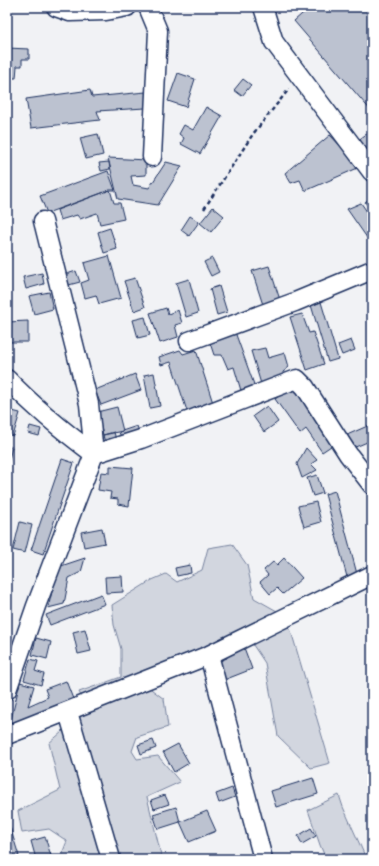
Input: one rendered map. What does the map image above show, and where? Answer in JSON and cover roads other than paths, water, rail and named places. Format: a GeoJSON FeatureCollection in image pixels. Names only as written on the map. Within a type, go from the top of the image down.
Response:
{"type":"FeatureCollection","features":[{"type":"Feature","properties":{"kind":"street"},"geometry":{"type":"LineString","coordinates":[[56,7],[70,12],[106,11],[127,7]]}},
{"type":"Feature","properties":{"kind":"street"},"geometry":{"type":"LineString","coordinates":[[148,7],[158,32],[152,157]]}},
{"type":"Feature","properties":{"kind":"street"},"geometry":{"type":"LineString","coordinates":[[263,7],[274,42],[372,172]]}},
{"type":"Feature","properties":{"kind":"street"},"geometry":{"type":"LineString","coordinates":[[7,690],[36,606],[94,454],[89,404],[42,221]]}},
{"type":"Feature","properties":{"kind":"street"},"geometry":{"type":"LineString","coordinates":[[190,342],[295,302],[372,270]]}},
{"type":"Feature","properties":{"kind":"street"},"geometry":{"type":"LineString","coordinates":[[7,379],[27,400],[60,429],[94,454]]}},
{"type":"Feature","properties":{"kind":"street"},"geometry":{"type":"LineString","coordinates":[[94,454],[141,439],[297,379],[305,387],[348,454],[372,485]]}},
{"type":"Feature","properties":{"kind":"street"},"geometry":{"type":"LineString","coordinates":[[7,735],[209,655],[372,575]]}},
{"type":"Feature","properties":{"kind":"street"},"geometry":{"type":"LineString","coordinates":[[209,655],[263,859]]}},
{"type":"Feature","properties":{"kind":"street"},"geometry":{"type":"LineString","coordinates":[[68,712],[111,859]]}}]}
